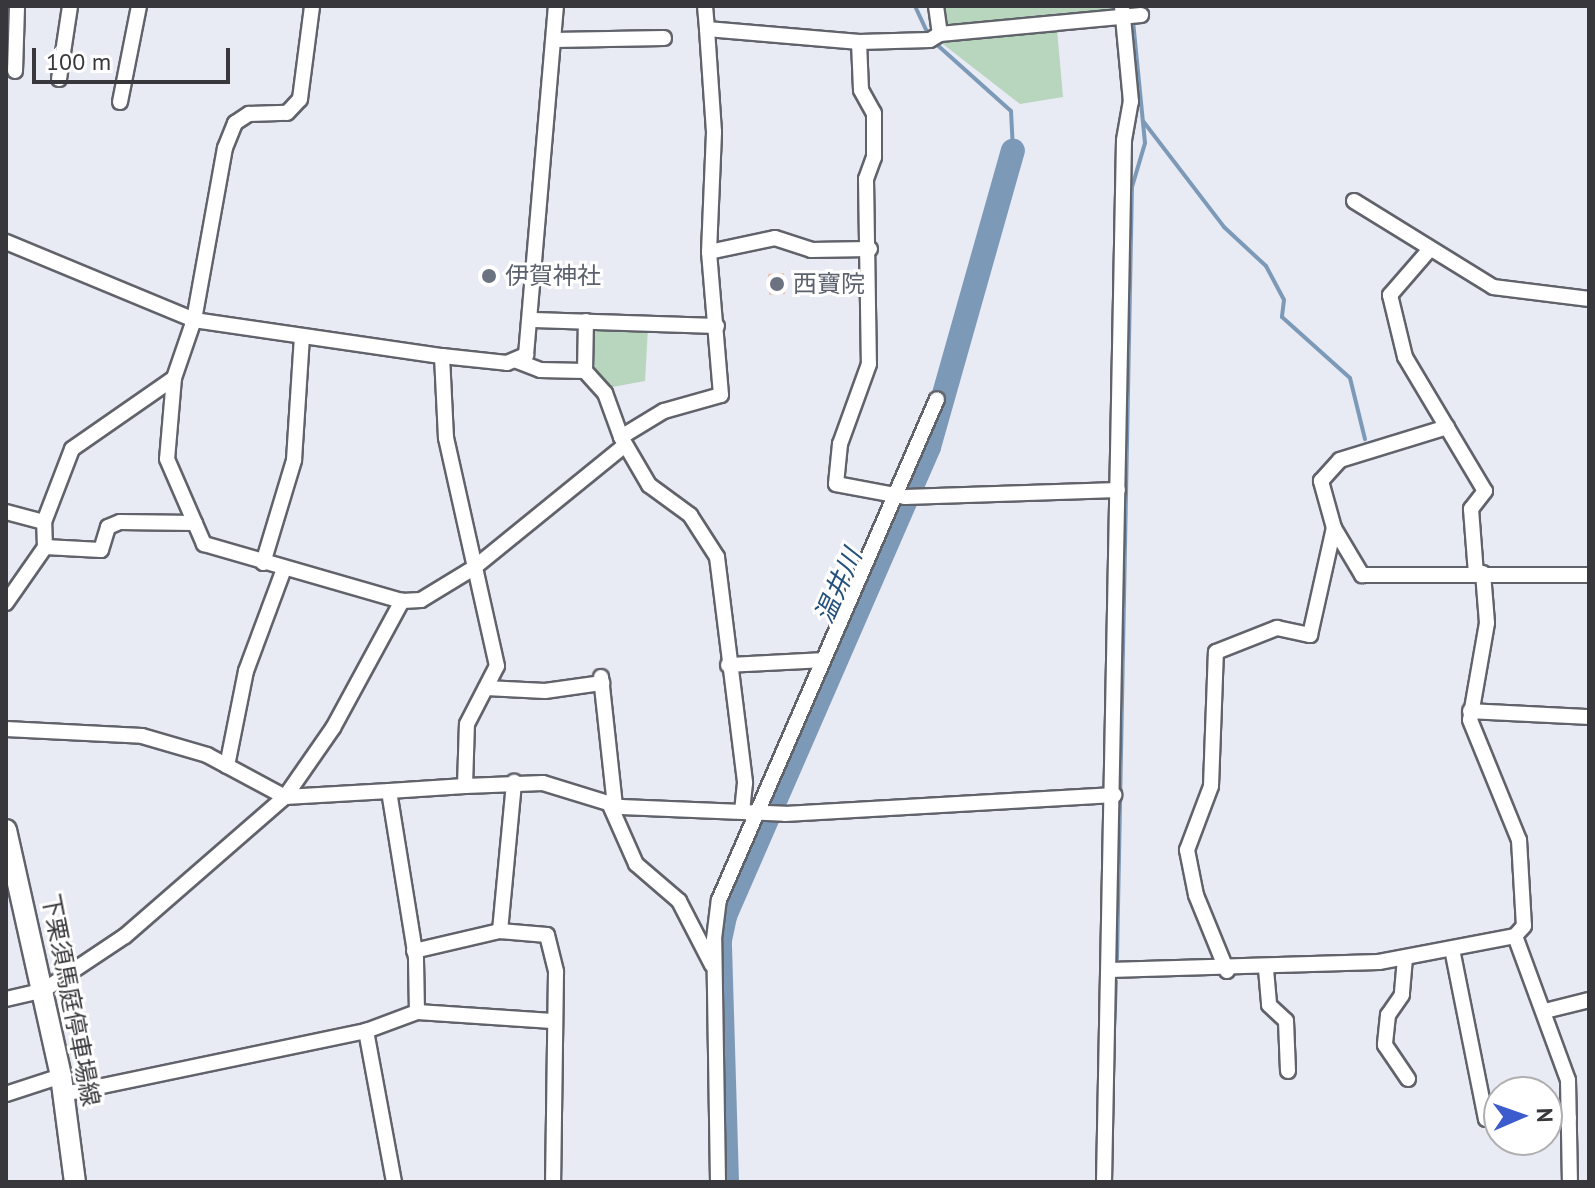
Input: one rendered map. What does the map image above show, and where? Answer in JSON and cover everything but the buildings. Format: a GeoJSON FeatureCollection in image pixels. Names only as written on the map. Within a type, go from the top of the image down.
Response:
{"type":"FeatureCollection","features":[{"type":"Feature","properties":{"kind":"main road","name":"下栗須馬庭停車場線"},"geometry":{"type":"LineString","coordinates":[[6,830],[63,1085],[75,1182]]}},
{"type":"Feature","properties":{"kind":"street"},"geometry":{"type":"LineString","coordinates":[[15,71],[17,6]]}},
{"type":"Feature","properties":{"kind":"street"},"geometry":{"type":"LineString","coordinates":[[59,79],[70,6]]}},
{"type":"Feature","properties":{"kind":"street"},"geometry":{"type":"LineString","coordinates":[[120,102],[139,6]]}},
{"type":"Feature","properties":{"kind":"street"},"geometry":{"type":"LineString","coordinates":[[312,6],[300,99],[287,113],[249,114],[235,123],[225,148],[194,320],[174,378],[167,459],[204,544],[402,601],[421,600],[475,567],[623,441],[664,411],[721,395],[709,252],[714,132],[705,6]]}},
{"type":"Feature","properties":{"kind":"street"},"geometry":{"type":"LineString","coordinates":[[517,361],[526,355],[534,320],[556,6]]}},
{"type":"Feature","properties":{"kind":"street"},"geometry":{"type":"LineString","coordinates":[[936,6],[940,34]]}},
{"type":"Feature","properties":{"kind":"street"},"geometry":{"type":"LineString","coordinates":[[707,29],[859,42],[930,40],[940,34],[1130,14],[1131,102],[1124,140],[1114,795],[1104,1182]]}},
{"type":"Feature","properties":{"kind":"street"},"geometry":{"type":"LineString","coordinates":[[554,40],[664,38]]}},
{"type":"Feature","properties":{"kind":"street"},"geometry":{"type":"LineString","coordinates":[[859,42],[861,90],[874,113],[874,157],[866,179],[870,249],[869,364],[840,444],[836,484],[896,497],[1118,490]]}},
{"type":"Feature","properties":{"kind":"street"},"geometry":{"type":"LineString","coordinates":[[1354,201],[1493,287],[1589,299]]}},
{"type":"Feature","properties":{"kind":"street"},"geometry":{"type":"LineString","coordinates":[[709,252],[775,238],[811,250],[870,249]]}},
{"type":"Feature","properties":{"kind":"street"},"geometry":{"type":"LineString","coordinates":[[6,242],[194,320],[442,356],[517,361],[540,370],[585,371]]}},
{"type":"Feature","properties":{"kind":"street"},"geometry":{"type":"LineString","coordinates":[[1109,970],[1227,971],[1405,958],[1515,936],[1524,926],[1519,840],[1478,751],[1470,711],[1487,623],[1471,509],[1485,491],[1405,357],[1390,295],[1430,249]]}},
{"type":"Feature","properties":{"kind":"street"},"geometry":{"type":"LineString","coordinates":[[534,320],[717,326]]}},
{"type":"Feature","properties":{"kind":"street"},"geometry":{"type":"LineString","coordinates":[[586,321],[585,371],[616,413],[623,441],[649,485],[690,515],[717,557],[745,783],[758,812]]}},
{"type":"Feature","properties":{"kind":"street"},"geometry":{"type":"LineString","coordinates":[[263,563],[294,460],[302,337]]}},
{"type":"Feature","properties":{"kind":"street"},"geometry":{"type":"LineString","coordinates":[[442,356],[446,438],[475,567],[498,647],[497,666],[467,724],[465,786]]}},
{"type":"Feature","properties":{"kind":"street"},"geometry":{"type":"LineString","coordinates":[[6,603],[45,547],[44,522],[72,449],[174,378]]}},
{"type":"Feature","properties":{"kind":"street"},"geometry":{"type":"LineString","coordinates":[[718,1182],[714,969],[719,900],[937,399]]}},
{"type":"Feature","properties":{"kind":"street"},"geometry":{"type":"LineString","coordinates":[[1227,971],[1196,895],[1187,850],[1211,786],[1216,652],[1277,628],[1310,635],[1334,528],[1321,481],[1340,460],[1447,427]]}},
{"type":"Feature","properties":{"kind":"street"},"geometry":{"type":"LineString","coordinates":[[6,512],[44,522]]}},
{"type":"Feature","properties":{"kind":"street"},"geometry":{"type":"LineString","coordinates":[[45,547],[101,550],[108,527],[120,522],[195,523]]}},
{"type":"Feature","properties":{"kind":"street"},"geometry":{"type":"LineString","coordinates":[[1334,528],[1345,536],[1355,570],[1362,575],[1589,575]]}},
{"type":"Feature","properties":{"kind":"street"},"geometry":{"type":"LineString","coordinates":[[227,766],[246,671],[284,569]]}},
{"type":"Feature","properties":{"kind":"street"},"geometry":{"type":"LineString","coordinates":[[6,999],[44,990],[125,936],[285,797],[333,728],[402,601]]}},
{"type":"Feature","properties":{"kind":"street"},"geometry":{"type":"LineString","coordinates":[[728,665],[823,660]]}},
{"type":"Feature","properties":{"kind":"street"},"geometry":{"type":"LineString","coordinates":[[486,688],[545,691],[602,680],[612,804],[636,864],[679,901],[714,969]]}},
{"type":"Feature","properties":{"kind":"street"},"geometry":{"type":"LineString","coordinates":[[1470,711],[1589,717]]}},
{"type":"Feature","properties":{"kind":"street"},"geometry":{"type":"LineString","coordinates":[[6,729],[142,736],[227,766],[285,797],[514,782],[543,783],[612,804],[758,812],[1114,795]]}},
{"type":"Feature","properties":{"kind":"street"},"geometry":{"type":"LineString","coordinates":[[500,931],[514,782]]}},
{"type":"Feature","properties":{"kind":"street"},"geometry":{"type":"LineString","coordinates":[[389,791],[414,951],[417,1012]]}},
{"type":"Feature","properties":{"kind":"street"},"geometry":{"type":"LineString","coordinates":[[414,951],[500,931],[547,935],[556,972],[553,1182]]}},
{"type":"Feature","properties":{"kind":"street"},"geometry":{"type":"LineString","coordinates":[[1515,936],[1568,1080],[1570,1182]]}},
{"type":"Feature","properties":{"kind":"street"},"geometry":{"type":"LineString","coordinates":[[1452,949],[1483,1104]]}},
{"type":"Feature","properties":{"kind":"street"},"geometry":{"type":"LineString","coordinates":[[1405,958],[1402,995],[1388,1015],[1385,1045],[1408,1079]]}},
{"type":"Feature","properties":{"kind":"street"},"geometry":{"type":"LineString","coordinates":[[1266,969],[1269,1005],[1286,1021],[1288,1071]]}},
{"type":"Feature","properties":{"kind":"street"},"geometry":{"type":"LineString","coordinates":[[1545,1011],[1589,1000]]}},
{"type":"Feature","properties":{"kind":"street"},"geometry":{"type":"LineString","coordinates":[[6,1094],[366,1031],[417,1012],[553,1021]]}},
{"type":"Feature","properties":{"kind":"street"},"geometry":{"type":"LineString","coordinates":[[366,1031],[394,1182]]}},
{"type":"Feature","properties":{"kind":"street"},"geometry":{"type":"LineString","coordinates":[[1563,1118],[1569,1118]]}},
{"type":"Feature","properties":{"kind":"green space"},"geometry":{"type":"Polygon","coordinates":[[[941,6],[1112,6],[1108,12],[951,28],[943,22],[941,6]]]}},
{"type":"Feature","properties":{"kind":"green space"},"geometry":{"type":"Polygon","coordinates":[[[1057,29],[1063,97],[1020,104],[939,41],[1057,29]]]}},
{"type":"Feature","properties":{"kind":"green space"},"geometry":{"type":"Polygon","coordinates":[[[590,325],[648,327],[645,381],[607,388],[589,371],[590,325]]]}},
{"type":"Feature","properties":{"kind":"waterway"},"geometry":{"type":"LineString","coordinates":[[915,6],[927,32]]}},
{"type":"Feature","properties":{"kind":"waterway"},"geometry":{"type":"LineString","coordinates":[[1117,959],[1132,187],[1145,143],[1133,20]]}},
{"type":"Feature","properties":{"kind":"waterway","name":"温井川"},"geometry":{"type":"LineString","coordinates":[[934,42],[1011,111],[1013,151]]}},
{"type":"Feature","properties":{"kind":"waterway"},"geometry":{"type":"LineString","coordinates":[[1143,121],[1224,227],[1266,266],[1284,300],[1282,317],[1350,378],[1365,439]]}},
{"type":"Feature","properties":{"kind":"waterway","name":"温井川"},"geometry":{"type":"LineString","coordinates":[[727,1182],[720,940],[725,916],[929,447],[1013,151]]}},
{"type":"Feature","properties":{"kind":"waterway"},"geometry":{"type":"LineString","coordinates":[[1114,1030],[1116,981]]}},
{"type":"Feature","properties":{"kind":"place","name":"伊賀神社"},"geometry":{"type":"Point","coordinates":[489,276]}},
{"type":"Feature","properties":{"kind":"place","name":"西寶院"},"geometry":{"type":"Point","coordinates":[777,284]}}]}
